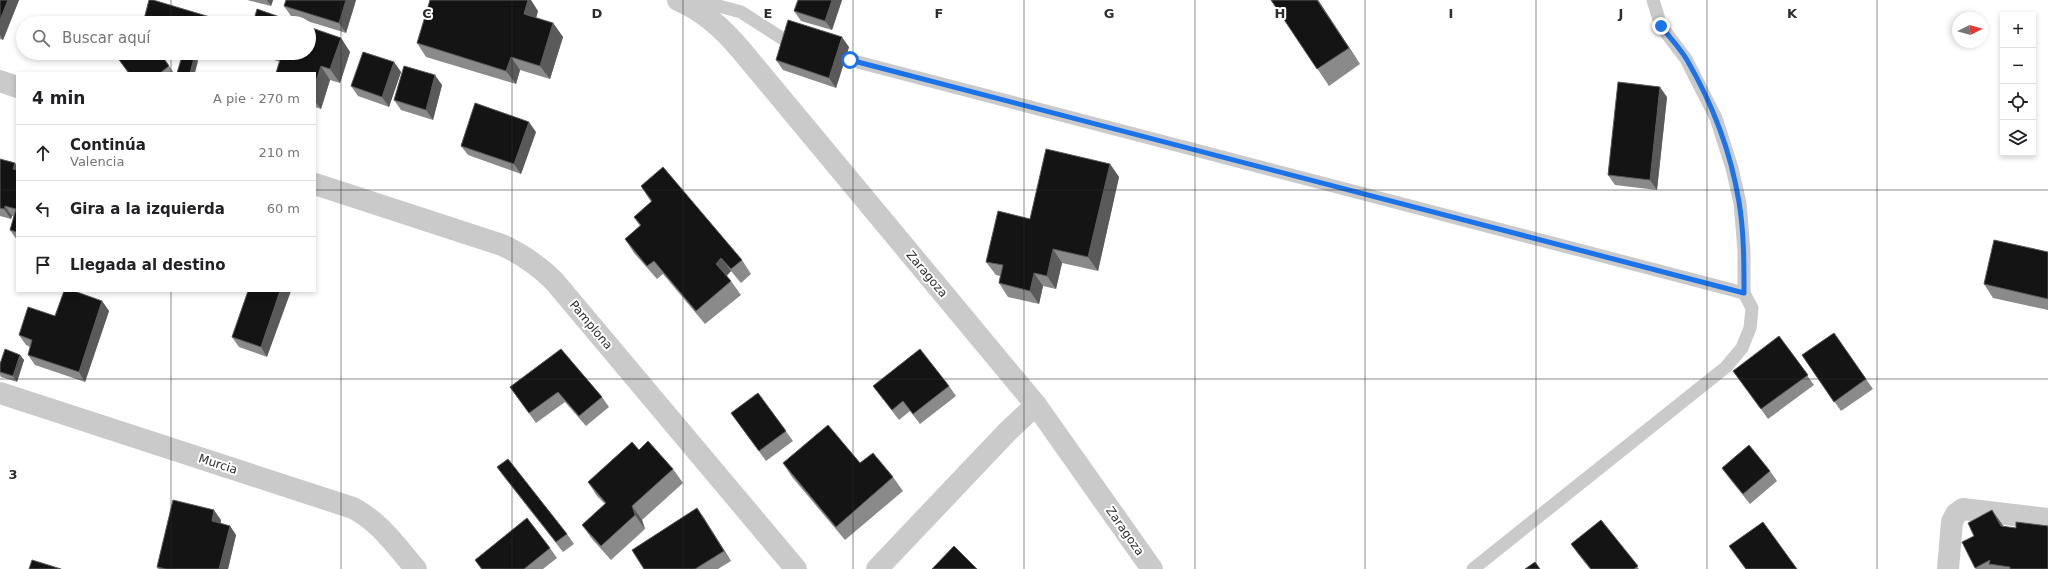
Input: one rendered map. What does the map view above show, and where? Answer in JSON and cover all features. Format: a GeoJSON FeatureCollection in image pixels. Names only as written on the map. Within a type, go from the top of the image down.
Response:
{"type":"FeatureCollection","features":[{"type":"Feature","properties":{"kind":"street","name":"Zaragoza"},"geometry":{"type":"LineString","coordinates":[[679,0],[699,10],[729,36],[1036,405],[1152,569]]}},
{"type":"Feature","properties":{"kind":"street"},"geometry":{"type":"LineString","coordinates":[[0,81],[16,87]]}},
{"type":"Feature","properties":{"kind":"street","name":"Pamplona"},"geometry":{"type":"LineString","coordinates":[[316,184],[502,244],[538,265],[559,287],[796,569]]}},
{"type":"Feature","properties":{"kind":"street","name":"Murcia"},"geometry":{"type":"LineString","coordinates":[[0,393],[352,508],[367,516],[382,529],[416,569]]}},
{"type":"Feature","properties":{"kind":"street"},"geometry":{"type":"LineString","coordinates":[[877,569],[1009,430],[1036,405]]}},
{"type":"Feature","properties":{"kind":"street"},"geometry":{"type":"LineString","coordinates":[[1948,569],[1952,522],[1956,514],[1963,509],[2048,519]]}},
{"type":"Feature","properties":{"kind":"lane"},"geometry":{"type":"LineString","coordinates":[[679,0],[715,5],[741,12],[791,44]]}},
{"type":"Feature","properties":{"kind":"lane"},"geometry":{"type":"LineString","coordinates":[[1473,569],[1726,367],[1742,348],[1750,328],[1752,308],[1744,293],[1744,251],[1740,203],[1732,168],[1716,118],[1686,59],[1661,26],[1653,0]]}},
{"type":"Feature","properties":{"kind":"lane"},"geometry":{"type":"LineString","coordinates":[[850,60],[1744,293]]}},
{"type":"Feature","properties":{"kind":"building"},"geometry":{"type":"Polygon","coordinates":[[[0,0],[8,0],[0,20],[0,0]]]}},
{"type":"Feature","properties":{"kind":"building"},"geometry":{"type":"Polygon","coordinates":[[[149,0],[153,0],[207,16],[145,16],[149,0]]]}},
{"type":"Feature","properties":{"kind":"building"},"geometry":{"type":"Polygon","coordinates":[[[286,0],[346,0],[339,23],[284,6],[286,0]]]}},
{"type":"Feature","properties":{"kind":"building"},"geometry":{"type":"Polygon","coordinates":[[[430,0],[528,0],[524,14],[553,23],[540,66],[511,57],[506,71],[417,43],[430,0]]]}},
{"type":"Feature","properties":{"kind":"building"},"geometry":{"type":"Polygon","coordinates":[[[798,0],[832,0],[825,21],[794,11],[798,0]]]}},
{"type":"Feature","properties":{"kind":"building"},"geometry":{"type":"Polygon","coordinates":[[[1271,0],[1317,0],[1349,48],[1317,69],[1271,0]]]}},
{"type":"Feature","properties":{"kind":"building"},"geometry":{"type":"Polygon","coordinates":[[[257,9],[277,16],[255,16],[257,9]]]}},
{"type":"Feature","properties":{"kind":"building"},"geometry":{"type":"Polygon","coordinates":[[[788,20],[842,37],[829,78],[776,60],[788,20]]]}},
{"type":"Feature","properties":{"kind":"building"},"geometry":{"type":"Polygon","coordinates":[[[316,29],[341,38],[330,69],[321,66],[316,81],[316,72],[276,72],[280,60],[316,60],[316,29]]]}},
{"type":"Feature","properties":{"kind":"building"},"geometry":{"type":"Polygon","coordinates":[[[363,52],[394,62],[382,97],[351,86],[363,52]]]}},
{"type":"Feature","properties":{"kind":"building"},"geometry":{"type":"Polygon","coordinates":[[[119,60],[165,60],[169,66],[161,72],[128,72],[119,60]]]}},
{"type":"Feature","properties":{"kind":"building"},"geometry":{"type":"Polygon","coordinates":[[[181,60],[194,60],[190,72],[177,72],[181,60]]]}},
{"type":"Feature","properties":{"kind":"building"},"geometry":{"type":"Polygon","coordinates":[[[404,66],[435,75],[426,110],[394,100],[404,66]]]}},
{"type":"Feature","properties":{"kind":"building"},"geometry":{"type":"Polygon","coordinates":[[[1618,82],[1660,87],[1650,180],[1608,175],[1618,82]]]}},
{"type":"Feature","properties":{"kind":"building"},"geometry":{"type":"Polygon","coordinates":[[[475,103],[529,122],[514,164],[461,146],[475,103]]]}},
{"type":"Feature","properties":{"kind":"building"},"geometry":{"type":"Polygon","coordinates":[[[1046,149],[1110,164],[1088,257],[1053,249],[1047,276],[1034,273],[1030,291],[999,283],[1003,265],[986,262],[998,211],[1030,219],[1046,149]]]}},
{"type":"Feature","properties":{"kind":"building"},"geometry":{"type":"Polygon","coordinates":[[[0,159],[15,163],[13,169],[16,170],[16,209],[5,206],[4,209],[0,208],[0,159]]]}},
{"type":"Feature","properties":{"kind":"building"},"geometry":{"type":"Polygon","coordinates":[[[663,167],[742,260],[731,269],[721,258],[716,264],[731,281],[696,311],[654,261],[647,266],[625,239],[641,225],[634,217],[652,201],[641,186],[663,167]]]}},
{"type":"Feature","properties":{"kind":"building"},"geometry":{"type":"Polygon","coordinates":[[[16,209],[16,232],[10,230],[16,209]]]}},
{"type":"Feature","properties":{"kind":"building"},"geometry":{"type":"Polygon","coordinates":[[[1994,240],[2048,252],[2048,299],[1984,284],[1994,240]]]}},
{"type":"Feature","properties":{"kind":"building"},"geometry":{"type":"Polygon","coordinates":[[[64,292],[77,292],[102,301],[79,372],[28,355],[32,340],[19,335],[28,307],[55,316],[64,292]]]}},
{"type":"Feature","properties":{"kind":"building"},"geometry":{"type":"Polygon","coordinates":[[[248,292],[280,292],[261,347],[232,337],[248,292]]]}},
{"type":"Feature","properties":{"kind":"building"},"geometry":{"type":"Polygon","coordinates":[[[1834,333],[1866,379],[1834,402],[1802,355],[1834,333]]]}},
{"type":"Feature","properties":{"kind":"building"},"geometry":{"type":"Polygon","coordinates":[[[1779,336],[1808,375],[1761,409],[1733,371],[1779,336]]]}},
{"type":"Feature","properties":{"kind":"building"},"geometry":{"type":"Polygon","coordinates":[[[5,349],[20,355],[13,376],[0,372],[0,364],[5,349]]]}},
{"type":"Feature","properties":{"kind":"building"},"geometry":{"type":"Polygon","coordinates":[[[561,349],[602,397],[579,416],[558,392],[529,413],[510,387],[561,349]]]}},
{"type":"Feature","properties":{"kind":"building"},"geometry":{"type":"Polygon","coordinates":[[[920,349],[949,386],[913,414],[903,401],[892,410],[873,386],[920,349]]]}},
{"type":"Feature","properties":{"kind":"building"},"geometry":{"type":"Polygon","coordinates":[[[758,393],[786,431],[759,451],[731,413],[758,393]]]}},
{"type":"Feature","properties":{"kind":"building"},"geometry":{"type":"Polygon","coordinates":[[[828,425],[860,463],[873,453],[893,477],[836,527],[783,463],[828,425]]]}},
{"type":"Feature","properties":{"kind":"building"},"geometry":{"type":"Polygon","coordinates":[[[648,441],[673,469],[632,506],[635,515],[601,546],[582,525],[606,503],[588,482],[632,442],[639,450],[648,441]]]}},
{"type":"Feature","properties":{"kind":"building"},"geometry":{"type":"Polygon","coordinates":[[[1749,445],[1770,471],[1743,494],[1722,468],[1749,445]]]}},
{"type":"Feature","properties":{"kind":"building"},"geometry":{"type":"Polygon","coordinates":[[[508,459],[567,534],[556,542],[497,467],[508,459]]]}},
{"type":"Feature","properties":{"kind":"building"},"geometry":{"type":"Polygon","coordinates":[[[173,500],[214,510],[212,521],[230,526],[219,569],[166,569],[157,567],[173,500]]]}},
{"type":"Feature","properties":{"kind":"building"},"geometry":{"type":"Polygon","coordinates":[[[697,508],[724,551],[695,569],[644,569],[632,550],[697,508]]]}},
{"type":"Feature","properties":{"kind":"building"},"geometry":{"type":"Polygon","coordinates":[[[1992,510],[2001,526],[2016,528],[2016,522],[2048,526],[2048,569],[2010,569],[2010,567],[1989,564],[1990,560],[1975,568],[1962,542],[1974,536],[1968,523],[1992,510]]]}},
{"type":"Feature","properties":{"kind":"building"},"geometry":{"type":"Polygon","coordinates":[[[527,518],[550,548],[524,569],[482,569],[475,560],[527,518]]]}},
{"type":"Feature","properties":{"kind":"building"},"geometry":{"type":"Polygon","coordinates":[[[1601,520],[1638,566],[1634,569],[1591,569],[1571,544],[1601,520]]]}},
{"type":"Feature","properties":{"kind":"building"},"geometry":{"type":"Polygon","coordinates":[[[1763,522],[1797,569],[1746,569],[1729,546],[1763,522]]]}},
{"type":"Feature","properties":{"kind":"building"},"geometry":{"type":"Polygon","coordinates":[[[954,546],[977,569],[932,569],[954,546]]]}},
{"type":"Feature","properties":{"kind":"building"},"geometry":{"type":"Polygon","coordinates":[[[32,560],[61,569],[29,569],[32,560]]]}},
{"type":"Feature","properties":{"kind":"building"},"geometry":{"type":"Polygon","coordinates":[[[1535,562],[1540,569],[1525,569],[1535,562]]]}},
{"type":"Feature","properties":{"kind":"route"},"geometry":{"type":"LineString","coordinates":[[850,60],[1744,293],[1744,251],[1740,203],[1732,168],[1716,118],[1686,59],[1661,26]]}}]}
